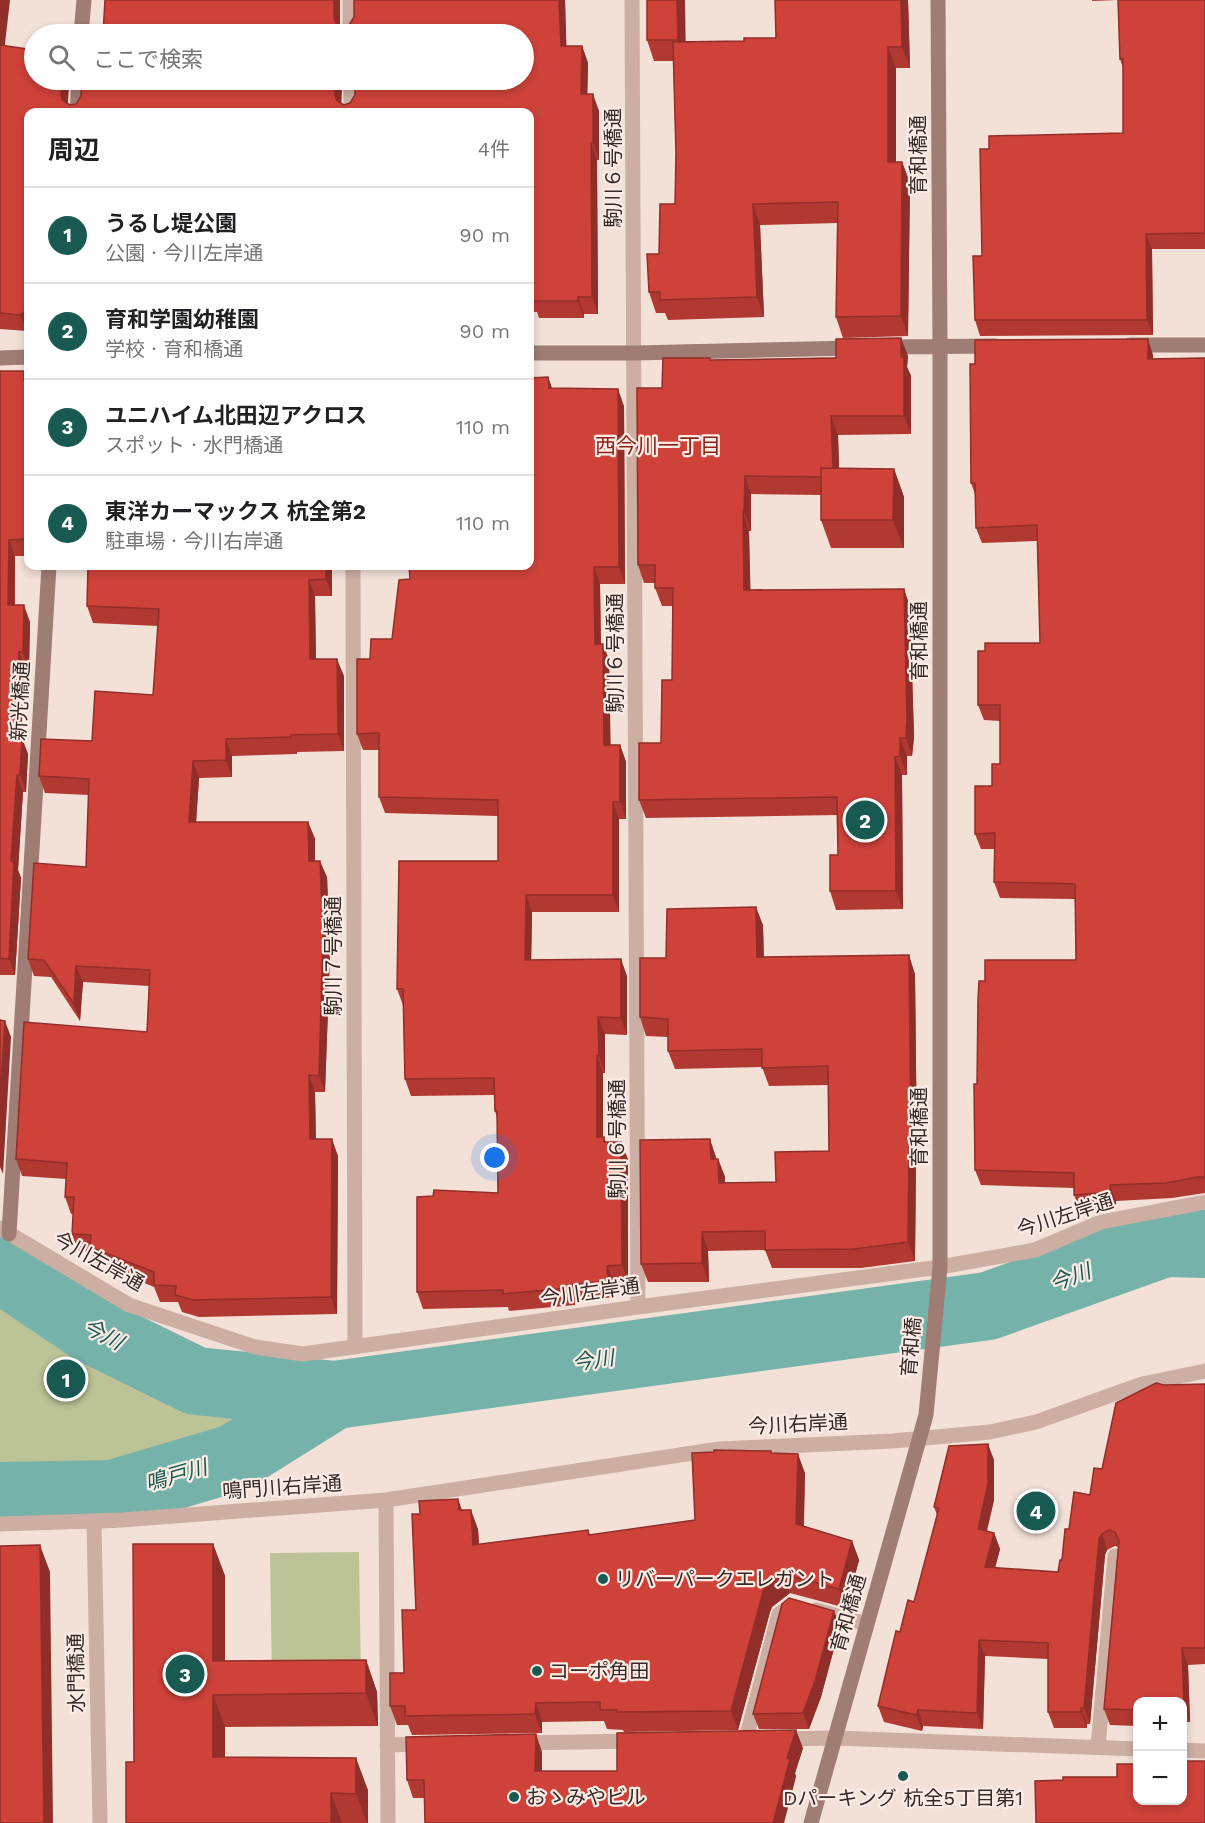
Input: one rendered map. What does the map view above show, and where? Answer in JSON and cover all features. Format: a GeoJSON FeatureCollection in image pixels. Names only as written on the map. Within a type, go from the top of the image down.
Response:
{"type":"FeatureCollection","features":[{"type":"Feature","properties":{"kind":"street"},"geometry":{"type":"LineString","coordinates":[[82,24],[84,0]]}},
{"type":"Feature","properties":{"kind":"street"},"geometry":{"type":"LineString","coordinates":[[350,0],[350,24]]}},
{"type":"Feature","properties":{"kind":"street","name":"駒川６号橋通"},"geometry":{"type":"LineString","coordinates":[[632,0],[638,1307]]}},
{"type":"Feature","properties":{"kind":"street","name":"育和橋通"},"geometry":{"type":"LineString","coordinates":[[938,0],[939,1275]]}},
{"type":"Feature","properties":{"kind":"street"},"geometry":{"type":"LineString","coordinates":[[77,108],[78,90]]}},
{"type":"Feature","properties":{"kind":"street"},"geometry":{"type":"LineString","coordinates":[[351,90],[351,108]]}},
{"type":"Feature","properties":{"kind":"street"},"geometry":{"type":"LineString","coordinates":[[1111,345],[1205,345]]}},
{"type":"Feature","properties":{"kind":"street"},"geometry":{"type":"LineString","coordinates":[[534,353],[1006,346]]}},
{"type":"Feature","properties":{"kind":"street"},"geometry":{"type":"LineString","coordinates":[[0,358],[24,357]]}},
{"type":"Feature","properties":{"kind":"street","name":"新光橋通"},"geometry":{"type":"LineString","coordinates":[[4,1231],[49,570]]}},
{"type":"Feature","properties":{"kind":"street","name":"駒川７号橋通"},"geometry":{"type":"LineString","coordinates":[[353,570],[356,1347]]}},
{"type":"Feature","properties":{"kind":"street","name":"今川左岸通"},"geometry":{"type":"LineString","coordinates":[[4,1231],[129,1305],[255,1347],[303,1354],[638,1307],[939,1275],[1035,1250],[1101,1222],[1205,1202]]}},
{"type":"Feature","properties":{"kind":"street","name":"育和橋"},"geometry":{"type":"LineString","coordinates":[[926,1414],[939,1275]]}},
{"type":"Feature","properties":{"kind":"street","name":"今川右岸通"},"geometry":{"type":"LineString","coordinates":[[386,1500],[719,1449],[990,1432],[1036,1422],[1142,1384],[1205,1371]]}},
{"type":"Feature","properties":{"kind":"street","name":"育和橋通"},"geometry":{"type":"LineString","coordinates":[[811,1823],[926,1414]]}},
{"type":"Feature","properties":{"kind":"street"},"geometry":{"type":"LineString","coordinates":[[386,1500],[388,1823]]}},
{"type":"Feature","properties":{"kind":"street","name":"鳴門川右岸通"},"geometry":{"type":"LineString","coordinates":[[0,1524],[94,1522],[386,1500]]}},
{"type":"Feature","properties":{"kind":"street","name":"水門橋通"},"geometry":{"type":"LineString","coordinates":[[94,1522],[100,1823]]}},
{"type":"Feature","properties":{"kind":"street"},"geometry":{"type":"LineString","coordinates":[[1098,1747],[1115,1556]]}},
{"type":"Feature","properties":{"kind":"street"},"geometry":{"type":"LineString","coordinates":[[867,1624],[792,1604],[779,1614],[740,1739],[835,1738],[1133,1749]]}},
{"type":"Feature","properties":{"kind":"street"},"geometry":{"type":"LineString","coordinates":[[502,1743],[656,1741]]}},
{"type":"Feature","properties":{"kind":"street"},"geometry":{"type":"LineString","coordinates":[[387,1744],[443,1744]]}},
{"type":"Feature","properties":{"kind":"street"},"geometry":{"type":"LineString","coordinates":[[1187,1750],[1205,1751]]}},
{"type":"Feature","properties":{"kind":"green space"},"geometry":{"type":"Polygon","coordinates":[[[0,1299],[91,1357],[173,1400],[225,1413],[264,1418],[246,1431],[180,1454],[111,1466],[0,1468],[0,1299]]]}},
{"type":"Feature","properties":{"kind":"green space"},"geometry":{"type":"Polygon","coordinates":[[[359,1552],[361,1682],[272,1683],[270,1553],[359,1552]]]}},
{"type":"Feature","properties":{"kind":"building"},"geometry":{"type":"Polygon","coordinates":[[[105,0],[334,0],[334,18],[338,24],[104,24],[105,0]]]}},
{"type":"Feature","properties":{"kind":"building"},"geometry":{"type":"Polygon","coordinates":[[[354,0],[559,0],[561,46],[582,46],[581,94],[593,94],[592,297],[578,297],[578,301],[534,301],[534,108],[24,108],[24,312],[20,315],[0,313],[0,45],[24,49],[24,90],[61,90],[62,100],[70,105],[76,104],[81,96],[81,90],[335,90],[337,101],[344,105],[350,103],[355,90],[534,90],[534,24],[350,24],[354,17],[354,0]]]}},
{"type":"Feature","properties":{"kind":"building"},"geometry":{"type":"Polygon","coordinates":[[[647,0],[677,0],[678,40],[647,40],[647,0]]]}},
{"type":"Feature","properties":{"kind":"building"},"geometry":{"type":"Polygon","coordinates":[[[775,0],[901,0],[902,47],[888,47],[888,162],[902,162],[901,316],[836,317],[838,202],[753,204],[757,297],[660,300],[660,292],[649,292],[647,254],[659,254],[660,204],[675,204],[673,42],[776,38],[775,0]]]}},
{"type":"Feature","properties":{"kind":"building"},"geometry":{"type":"Polygon","coordinates":[[[1118,0],[1205,0],[1205,233],[1146,234],[1147,320],[975,320],[973,256],[982,256],[980,149],[989,149],[989,136],[1123,133],[1123,58],[1120,59],[1118,0]]]}},
{"type":"Feature","properties":{"kind":"building"},"geometry":{"type":"Polygon","coordinates":[[[901,338],[901,357],[904,357],[904,416],[831,416],[833,468],[821,468],[821,477],[745,476],[744,590],[904,589],[907,718],[906,738],[900,738],[900,756],[895,757],[896,891],[830,891],[830,855],[838,855],[837,797],[639,800],[639,743],[661,743],[662,680],[672,680],[673,588],[655,588],[655,565],[638,565],[637,388],[662,388],[663,358],[710,358],[710,360],[836,358],[836,339],[901,338]]]}},
{"type":"Feature","properties":{"kind":"building"},"geometry":{"type":"Polygon","coordinates":[[[1148,339],[1148,359],[1205,358],[1205,1179],[1198,1177],[1166,1183],[1110,1185],[1111,1192],[1074,1195],[1074,1173],[975,1170],[974,1084],[977,1084],[978,999],[979,981],[985,981],[985,960],[1076,960],[1075,884],[994,882],[995,833],[975,834],[975,786],[992,786],[992,764],[1000,764],[1000,705],[978,705],[978,651],[985,651],[985,643],[1040,643],[1037,525],[976,528],[975,483],[971,483],[970,364],[975,364],[975,340],[1148,339]]]}},
{"type":"Feature","properties":{"kind":"building"},"geometry":{"type":"Polygon","coordinates":[[[0,371],[24,371],[24,539],[9,540],[8,605],[24,605],[23,652],[19,652],[14,737],[22,738],[11,861],[14,862],[9,959],[0,958],[0,371]]]}},
{"type":"Feature","properties":{"kind":"building"},"geometry":{"type":"Polygon","coordinates":[[[548,377],[549,388],[618,389],[619,567],[594,567],[595,644],[603,644],[604,745],[620,745],[620,802],[613,802],[613,895],[526,895],[525,960],[621,959],[621,1018],[598,1017],[597,1137],[604,1137],[604,1142],[621,1142],[622,1265],[607,1266],[608,1281],[568,1285],[569,1288],[503,1294],[503,1290],[417,1292],[417,1197],[433,1196],[434,1190],[498,1193],[497,1111],[495,1111],[494,1078],[405,1079],[403,989],[397,989],[399,861],[498,861],[498,800],[379,797],[379,733],[357,734],[357,659],[370,659],[371,639],[392,639],[399,580],[410,579],[409,570],[534,570],[534,378],[548,377]]]}},
{"type":"Feature","properties":{"kind":"building"},"geometry":{"type":"Polygon","coordinates":[[[821,468],[894,469],[893,520],[821,520],[821,468]]]}},
{"type":"Feature","properties":{"kind":"building"},"geometry":{"type":"Polygon","coordinates":[[[88,570],[326,570],[326,579],[309,580],[310,659],[337,659],[338,734],[226,739],[226,760],[193,761],[189,822],[308,822],[309,861],[320,861],[323,936],[319,1076],[309,1075],[310,1139],[332,1139],[331,1297],[193,1300],[175,1295],[176,1286],[154,1285],[154,1272],[90,1247],[91,1235],[72,1234],[74,1197],[65,1197],[67,1163],[16,1159],[24,1022],[147,1032],[150,970],[76,966],[74,1004],[44,960],[28,959],[34,863],[86,867],[89,779],[39,776],[41,739],[92,741],[95,691],[153,695],[159,609],[87,606],[88,570]]]}},
{"type":"Feature","properties":{"kind":"building"},"geometry":{"type":"Polygon","coordinates":[[[756,907],[757,957],[909,955],[911,1139],[909,1139],[908,1242],[854,1249],[765,1250],[765,1231],[702,1232],[702,1263],[641,1264],[640,1140],[710,1139],[711,1159],[718,1159],[719,1183],[776,1182],[775,1152],[829,1151],[828,1066],[762,1068],[762,1049],[668,1051],[668,1019],[640,1017],[640,958],[666,958],[667,909],[756,907]]]}},
{"type":"Feature","properties":{"kind":"building"},"geometry":{"type":"Polygon","coordinates":[[[0,1020],[5,1021],[0,1102],[0,1020]]]}},
{"type":"Feature","properties":{"kind":"building"},"geometry":{"type":"Polygon","coordinates":[[[1156,1383],[1164,1385],[1205,1384],[1205,1648],[1182,1648],[1184,1697],[1133,1697],[1133,1710],[1104,1709],[1119,1541],[1115,1532],[1109,1530],[1099,1539],[1084,1708],[1081,1708],[1081,1712],[1048,1712],[1048,1643],[979,1640],[977,1713],[918,1710],[916,1715],[878,1706],[896,1631],[900,1632],[908,1600],[914,1602],[939,1508],[934,1507],[949,1446],[988,1444],[988,1484],[978,1529],[994,1533],[985,1567],[1058,1572],[1060,1560],[1062,1560],[1065,1529],[1069,1529],[1074,1492],[1090,1495],[1094,1468],[1102,1469],[1116,1403],[1156,1383]]]}},
{"type":"Feature","properties":{"kind":"building"},"geometry":{"type":"Polygon","coordinates":[[[714,1450],[798,1454],[796,1524],[852,1541],[839,1589],[784,1574],[765,1588],[731,1711],[617,1712],[617,1710],[600,1710],[600,1702],[536,1703],[535,1714],[405,1716],[405,1706],[390,1706],[390,1673],[404,1673],[402,1610],[416,1610],[412,1514],[420,1514],[419,1501],[458,1499],[459,1510],[471,1510],[473,1545],[588,1530],[589,1535],[695,1520],[692,1453],[714,1452],[714,1450]]]}},
{"type":"Feature","properties":{"kind":"building"},"geometry":{"type":"Polygon","coordinates":[[[133,1544],[213,1544],[213,1661],[366,1660],[366,1693],[213,1695],[213,1757],[356,1758],[356,1794],[331,1793],[331,1823],[126,1823],[126,1762],[134,1762],[133,1544]]]}},
{"type":"Feature","properties":{"kind":"building"},"geometry":{"type":"Polygon","coordinates":[[[40,1545],[44,1823],[0,1823],[0,1546],[40,1545]]]}},
{"type":"Feature","properties":{"kind":"building"},"geometry":{"type":"Polygon","coordinates":[[[789,1598],[834,1611],[815,1681],[803,1713],[753,1714],[782,1604],[789,1598]]]}},
{"type":"Feature","properties":{"kind":"building"},"geometry":{"type":"Polygon","coordinates":[[[796,1730],[787,1758],[790,1759],[773,1823],[425,1823],[424,1780],[407,1780],[406,1737],[536,1734],[535,1771],[617,1771],[617,1733],[796,1730]]]}},
{"type":"Feature","properties":{"kind":"building"},"geometry":{"type":"Polygon","coordinates":[[[1187,1761],[1205,1761],[1205,1823],[1036,1823],[1035,1781],[1063,1780],[1063,1777],[1117,1777],[1117,1764],[1133,1764],[1133,1805],[1187,1805],[1187,1761]]]}},
{"type":"Feature","properties":{"kind":"waterway","name":"今川"},"geometry":{"type":"LineString","coordinates":[[0,1268],[92,1330],[196,1381],[335,1395],[988,1306],[1165,1243],[1205,1244]]}},
{"type":"Feature","properties":{"kind":"waterway","name":"鳴戸川"},"geometry":{"type":"LineString","coordinates":[[0,1496],[112,1494],[234,1458],[335,1395]]}},
{"type":"Feature","properties":{"kind":"place","name":"育和学園幼稚園"},"geometry":{"type":"Point","coordinates":[865,820]}},
{"type":"Feature","properties":{"kind":"place","name":"うるし堤公園"},"geometry":{"type":"Point","coordinates":[66,1379]}},
{"type":"Feature","properties":{"kind":"place","name":"東洋カーマックス 杭全第2"},"geometry":{"type":"Point","coordinates":[1036,1511]}},
{"type":"Feature","properties":{"kind":"place","name":"リバーパークエレガント"},"geometry":{"type":"Point","coordinates":[603,1579]}},
{"type":"Feature","properties":{"kind":"place","name":"コーポ角田"},"geometry":{"type":"Point","coordinates":[537,1671]}},
{"type":"Feature","properties":{"kind":"place","name":"ユニハイム北田辺アクロス"},"geometry":{"type":"Point","coordinates":[185,1674]}},
{"type":"Feature","properties":{"kind":"place","name":"Dパーキング 杭全5丁目第1"},"geometry":{"type":"Point","coordinates":[903,1776]}},
{"type":"Feature","properties":{"kind":"place","name":"おゝみやビル"},"geometry":{"type":"Point","coordinates":[514,1797]}},
{"type":"Feature","properties":{"kind":"district","name":"西今川一丁目"},"geometry":{"type":"Point","coordinates":[658,445]}}]}
